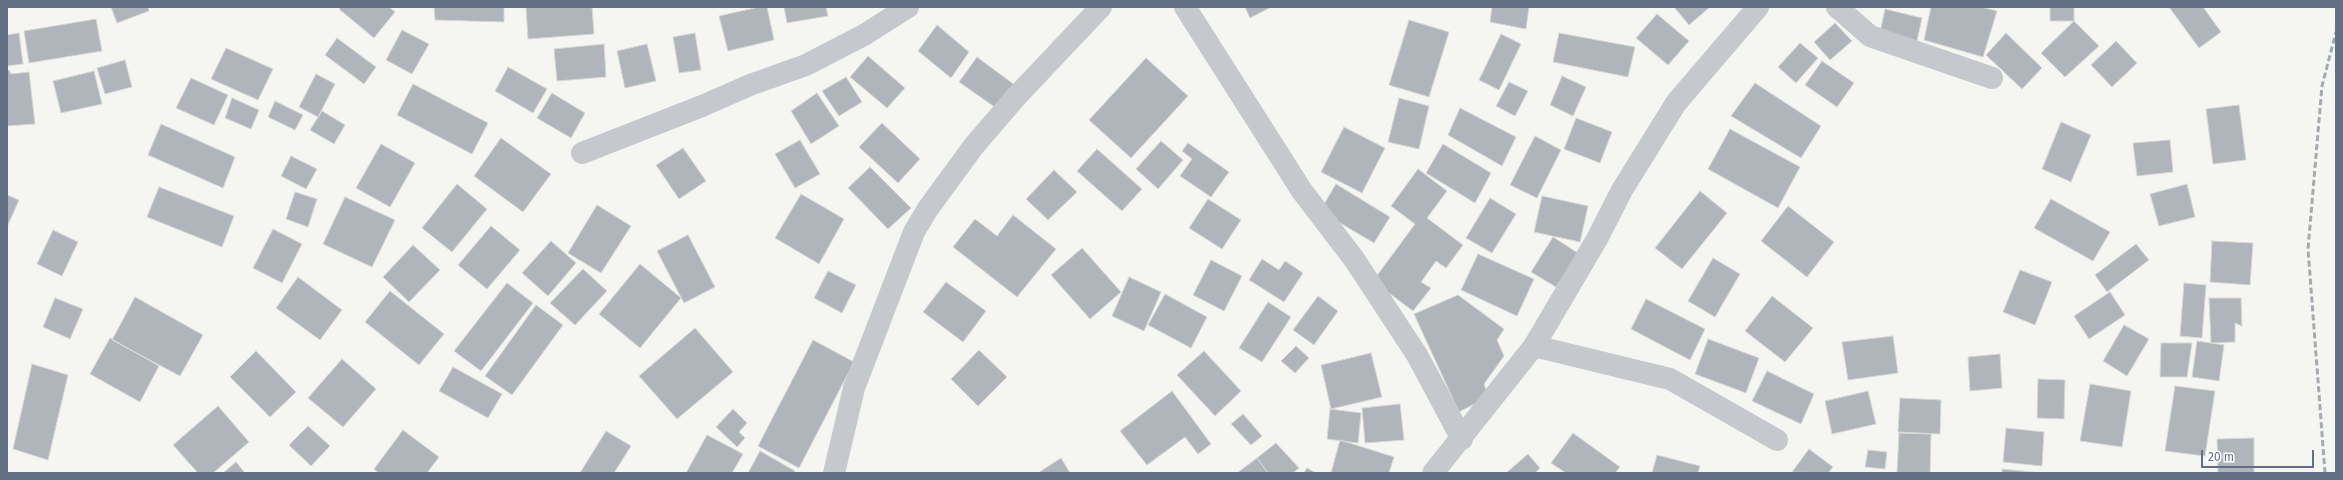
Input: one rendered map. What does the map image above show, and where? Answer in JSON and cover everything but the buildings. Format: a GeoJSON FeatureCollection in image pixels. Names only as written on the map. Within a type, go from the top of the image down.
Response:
{"type":"FeatureCollection","features":[{"type":"Feature","properties":{"kind":"street"},"geometry":{"type":"LineString","coordinates":[[582,153],[702,106],[750,85],[806,65],[864,35],[908,7]]}},
{"type":"Feature","properties":{"kind":"street"},"geometry":{"type":"LineString","coordinates":[[834,473],[854,388],[901,266],[921,221],[973,147],[1015,98],[1100,7]]}},
{"type":"Feature","properties":{"kind":"street"},"geometry":{"type":"LineString","coordinates":[[1185,7],[1302,191],[1354,259],[1417,355],[1462,439]]}},
{"type":"Feature","properties":{"kind":"street"},"geometry":{"type":"LineString","coordinates":[[1433,473],[1462,439],[1534,346],[1597,239],[1622,190],[1676,103],[1758,7]]}},
{"type":"Feature","properties":{"kind":"street"},"geometry":{"type":"LineString","coordinates":[[1837,7],[1870,36],[1992,78]]}},
{"type":"Feature","properties":{"kind":"street"},"geometry":{"type":"LineString","coordinates":[[1534,346],[1670,379],[1777,440]]}},
{"type":"Feature","properties":{"kind":"railway"},"geometry":{"type":"LineString","coordinates":[[2325,473],[2308,249],[2322,86],[2336,32]]}}]}
